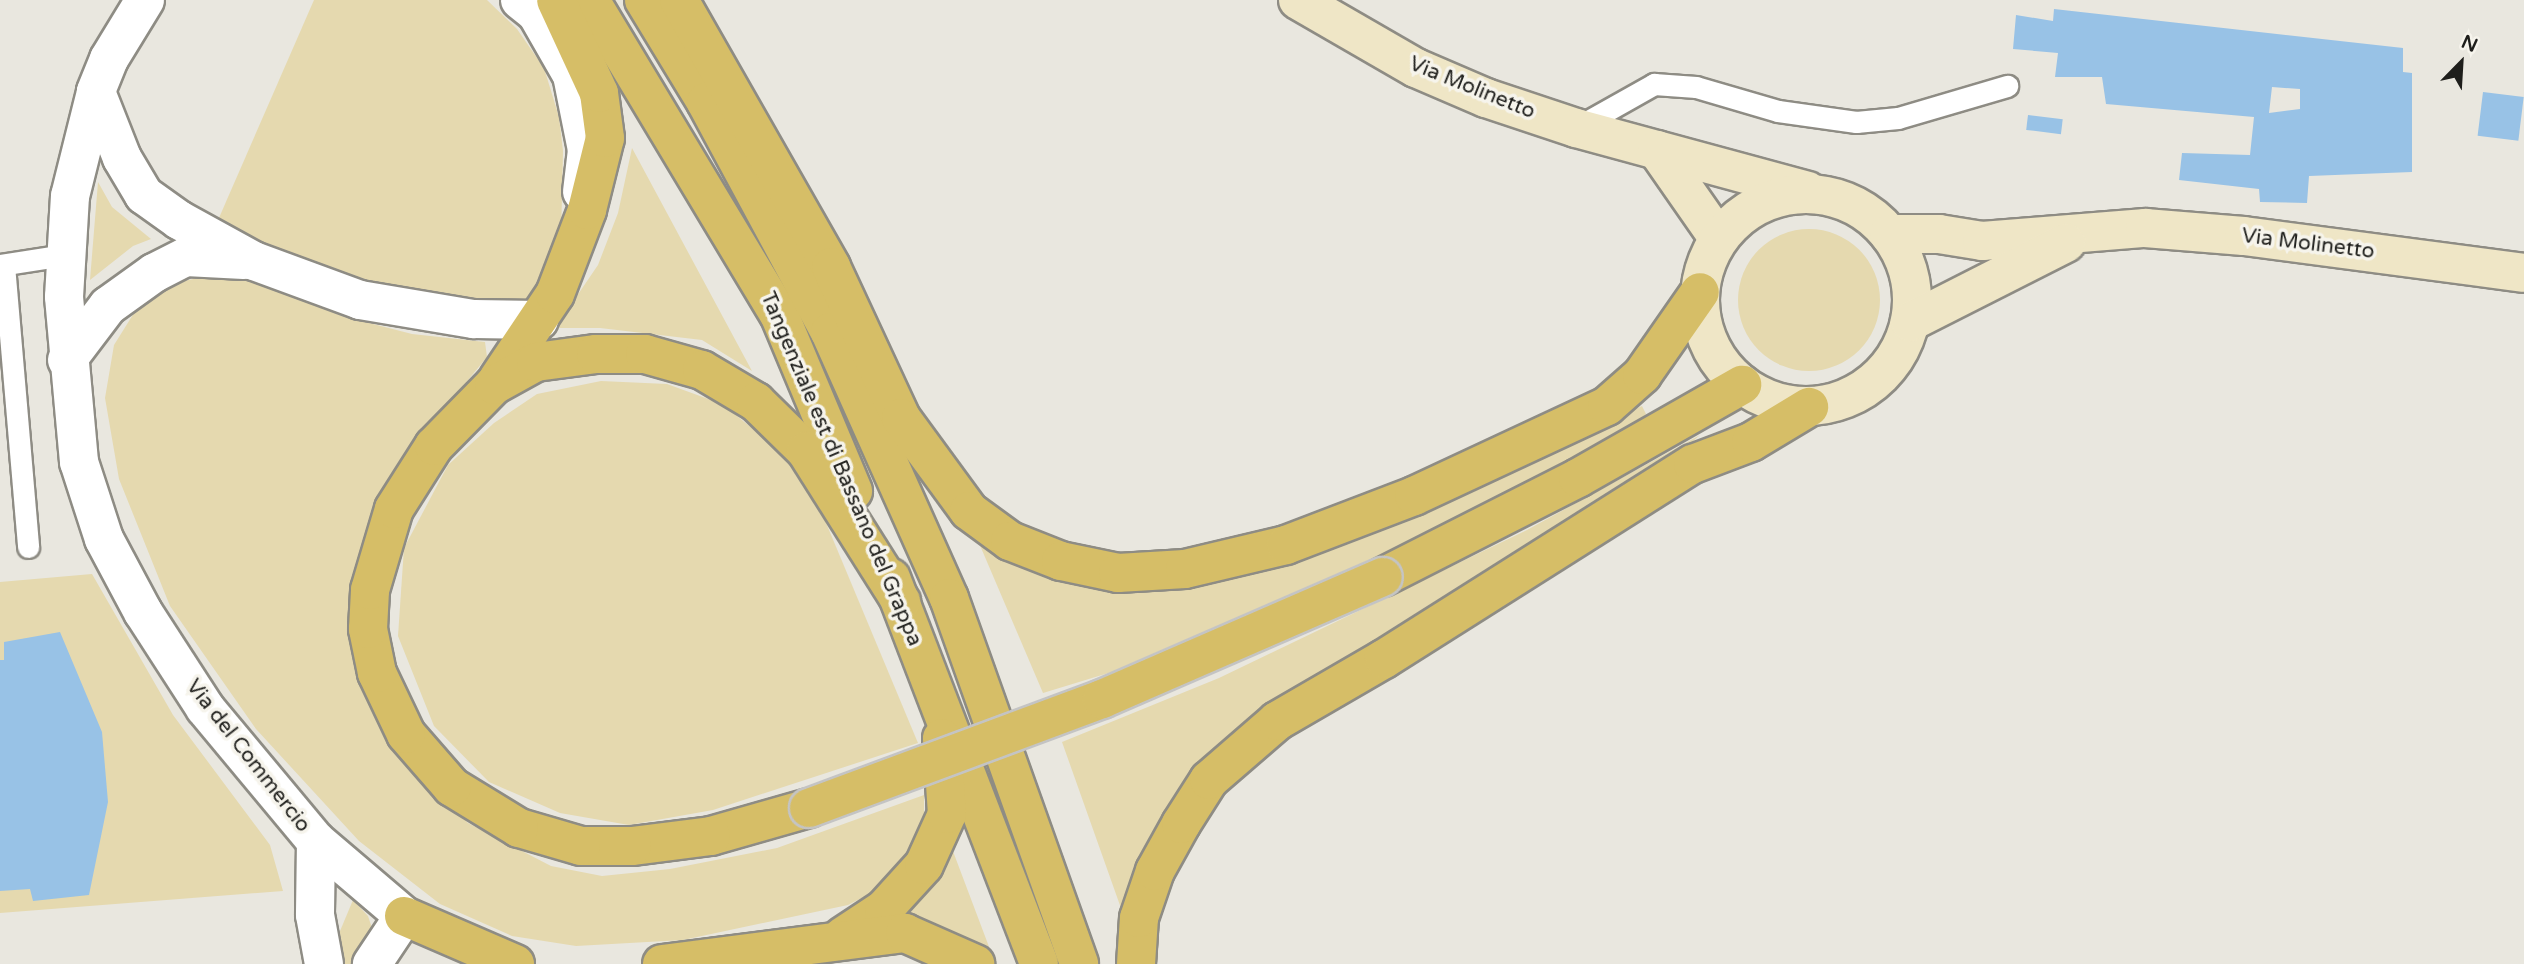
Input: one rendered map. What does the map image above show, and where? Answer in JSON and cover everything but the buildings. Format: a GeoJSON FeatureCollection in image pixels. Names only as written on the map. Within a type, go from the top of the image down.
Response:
{"type":"FeatureCollection","features":[{"type":"Feature","properties":{"kind":"highway"},"geometry":{"type":"LineString","coordinates":[[556,0],[599,93],[605,138],[587,210],[547,307],[494,385],[434,446],[394,509],[370,590],[369,629],[377,673],[406,734],[452,786],[519,828],[581,846],[632,846],[711,836],[809,808],[1102,699],[1383,577],[1578,478],[1742,385]]}},
{"type":"Feature","properties":{"kind":"highway","name":"Tangenziale est di Bassano del Grappa"},"geometry":{"type":"LineString","coordinates":[[590,0],[779,314],[901,601],[1039,964]]}},
{"type":"Feature","properties":{"kind":"highway","name":"Tangenziale est di Bassano del Grappa"},"geometry":{"type":"LineString","coordinates":[[644,0],[706,102],[830,332],[949,598],[1079,964]]}},
{"type":"Feature","properties":{"kind":"highway"},"geometry":{"type":"LineString","coordinates":[[679,0],[831,267],[901,418],[969,510],[1010,541],[1061,561],[1118,573],[1185,569],[1286,545],[1414,496],[1608,406],[1642,374],[1700,292]]}},
{"type":"Feature","properties":{"kind":"highway"},"geometry":{"type":"LineString","coordinates":[[494,385],[536,362],[596,354],[645,354],[702,370],[756,402],[806,450],[901,601]]}},
{"type":"Feature","properties":{"kind":"highway"},"geometry":{"type":"LineString","coordinates":[[1136,964],[1139,918],[1155,871],[1181,824],[1209,780],[1277,721],[1384,659],[1693,464],[1751,442],[1809,407]]}},
{"type":"Feature","properties":{"kind":"highway"},"geometry":{"type":"LineString","coordinates":[[842,937],[884,909],[924,865],[947,814],[944,745],[927,669]]}},
{"type":"Feature","properties":{"kind":"highway"},"geometry":{"type":"LineString","coordinates":[[404,916],[515,964]]}},
{"type":"Feature","properties":{"kind":"highway"},"geometry":{"type":"LineString","coordinates":[[662,964],[842,937],[905,933],[975,964]]}},
{"type":"Feature","properties":{"kind":"main road","name":"Via Molinetto"},"geometry":{"type":"LineString","coordinates":[[1298,0],[1416,68],[1576,128],[1831,197],[1853,205],[1889,233],[1905,261],[1912,291],[1910,322],[1897,355],[1874,382],[1843,400],[1809,407],[1774,401],[1742,385],[1718,359],[1703,327],[1700,292],[1706,264],[1719,239],[1740,216],[1768,201],[1799,194],[1831,197]]}},
{"type":"Feature","properties":{"kind":"main road"},"geometry":{"type":"LineString","coordinates":[[1657,150],[1719,239]]}},
{"type":"Feature","properties":{"kind":"main road","name":"Via Molinetto"},"geometry":{"type":"LineString","coordinates":[[1889,233],[1982,241],[2145,228],[2244,236],[2524,273]]}},
{"type":"Feature","properties":{"kind":"main road","name":"Via Molinetto"},"geometry":{"type":"LineString","coordinates":[[1910,322],[2091,232]]}},
{"type":"Feature","properties":{"kind":"street","name":"Via del Commercio"},"geometry":{"type":"LineString","coordinates":[[145,0],[109,59],[79,149],[64,255],[67,360],[79,462],[104,539],[143,612],[205,708],[316,841],[404,916]]}},
{"type":"Feature","properties":{"kind":"street"},"geometry":{"type":"LineString","coordinates":[[96,92],[122,158],[144,195],[179,220],[254,261],[360,300],[474,319],[547,307],[579,223],[587,150],[572,75],[537,14],[520,0]]}},
{"type":"Feature","properties":{"kind":"street"},"geometry":{"type":"LineString","coordinates":[[67,360],[108,306],[154,273],[186,257],[254,261]]}},
{"type":"Feature","properties":{"kind":"street","name":"Via del Commercio"},"geometry":{"type":"LineString","coordinates":[[316,841],[315,915],[324,964]]}},
{"type":"Feature","properties":{"kind":"street"},"geometry":{"type":"LineString","coordinates":[[372,964],[404,916]]}},
{"type":"Feature","properties":{"kind":"lane"},"geometry":{"type":"LineString","coordinates":[[1576,128],[1654,84],[1696,87],[1779,111],[1856,122],[1898,118],[2007,86]]}},
{"type":"Feature","properties":{"kind":"lane"},"geometry":{"type":"LineString","coordinates":[[28,547],[2,265],[64,255]]}},
{"type":"Feature","properties":{"kind":"shaded area"},"geometry":{"type":"Polygon","coordinates":[[[314,0],[487,0],[517,29],[544,68],[559,117],[563,151],[561,237],[531,299],[496,306],[400,296],[215,227],[314,0]]]}},
{"type":"Feature","properties":{"kind":"shaded area"},"geometry":{"type":"Polygon","coordinates":[[[632,148],[752,371],[702,340],[600,328],[555,328],[598,265],[618,213],[632,148]]]}},
{"type":"Feature","properties":{"kind":"shaded area"},"geometry":{"type":"Polygon","coordinates":[[[98,182],[112,207],[151,239],[133,246],[90,280],[98,182]]]}},
{"type":"Feature","properties":{"kind":"shaded area"},"geometry":{"type":"Polygon","coordinates":[[[1809,229],[1836,235],[1859,250],[1874,273],[1880,300],[1874,327],[1859,350],[1836,365],[1809,371],[1782,365],[1759,350],[1744,327],[1738,300],[1744,273],[1759,250],[1782,235],[1809,229]]]}},
{"type":"Feature","properties":{"kind":"shaded area"},"geometry":{"type":"Polygon","coordinates":[[[218,274],[267,286],[342,316],[412,334],[485,342],[487,357],[404,458],[359,565],[432,790],[468,823],[551,866],[602,876],[670,869],[777,848],[924,795],[924,828],[893,882],[848,905],[683,940],[576,946],[512,936],[440,904],[359,841],[256,729],[170,606],[119,479],[105,398],[114,345],[139,305],[169,284],[218,274]]]}},
{"type":"Feature","properties":{"kind":"shaded area"},"geometry":{"type":"Polygon","coordinates":[[[601,381],[667,384],[722,404],[778,449],[819,506],[918,743],[713,810],[629,825],[560,813],[489,782],[434,726],[398,636],[404,548],[448,465],[494,423],[537,394],[601,381]]]}},
{"type":"Feature","properties":{"kind":"shaded area"},"geometry":{"type":"Polygon","coordinates":[[[1642,406],[1646,414],[1627,432],[1316,590],[1138,664],[1043,693],[976,536],[1123,584],[1533,457],[1642,406]]]}},
{"type":"Feature","properties":{"kind":"shaded area"},"geometry":{"type":"Polygon","coordinates":[[[1700,435],[1658,472],[1199,770],[1162,818],[1122,911],[1062,742],[1219,678],[1527,530],[1700,435]]]}},
{"type":"Feature","properties":{"kind":"shaded area"},"geometry":{"type":"Polygon","coordinates":[[[92,574],[173,715],[270,845],[283,891],[0,913],[0,582],[92,574]]]}},
{"type":"Feature","properties":{"kind":"shaded area"},"geometry":{"type":"Polygon","coordinates":[[[951,846],[994,960],[958,940],[896,917],[917,902],[936,879],[951,846]]]}},
{"type":"Feature","properties":{"kind":"shaded area"},"geometry":{"type":"Polygon","coordinates":[[[353,900],[368,916],[373,931],[353,964],[340,964],[335,943],[353,900]]]}}]}
